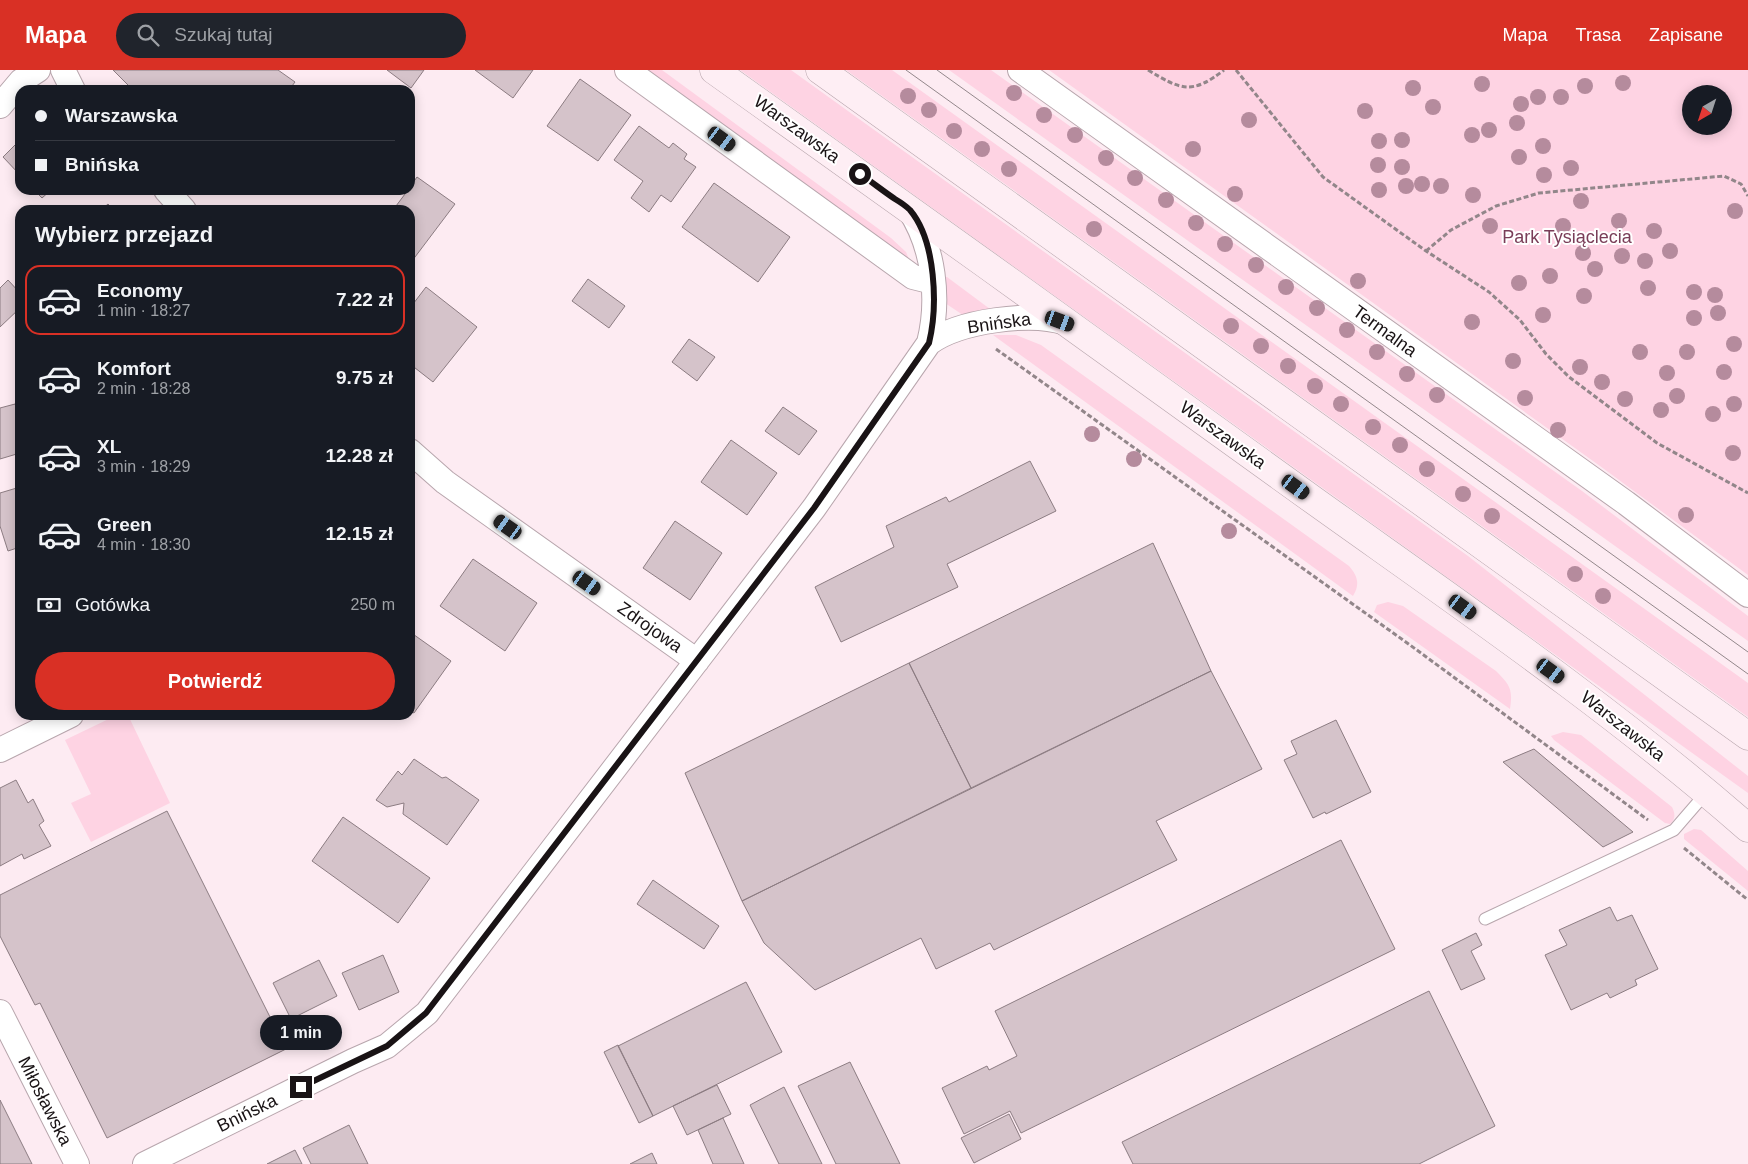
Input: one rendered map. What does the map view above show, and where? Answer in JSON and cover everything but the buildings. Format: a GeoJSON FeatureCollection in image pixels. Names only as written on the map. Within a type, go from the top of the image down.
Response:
{"type":"FeatureCollection","features":[{"type":"Feature","properties":{"kind":"main road","name":"Warszawska"},"geometry":{"type":"LineString","coordinates":[[714,70],[1594,702],[1748,828]]}},
{"type":"Feature","properties":{"kind":"main road"},"geometry":{"type":"LineString","coordinates":[[820,70],[1748,736]]}},
{"type":"Feature","properties":{"kind":"street"},"geometry":{"type":"LineString","coordinates":[[18,85],[38,70]]}},
{"type":"Feature","properties":{"kind":"street"},"geometry":{"type":"LineString","coordinates":[[63,70],[70,85]]}},
{"type":"Feature","properties":{"kind":"street"},"geometry":{"type":"LineString","coordinates":[[627,70],[913,277],[933,282]]}},
{"type":"Feature","properties":{"kind":"street","name":"Termalna"},"geometry":{"type":"LineString","coordinates":[[1020,70],[1618,497],[1748,595]]}},
{"type":"Feature","properties":{"kind":"street"},"geometry":{"type":"LineString","coordinates":[[0,106],[15,88]]}},
{"type":"Feature","properties":{"kind":"street"},"geometry":{"type":"LineString","coordinates":[[170,195],[180,205]]}},
{"type":"Feature","properties":{"kind":"street","name":"Bnińska"},"geometry":{"type":"LineString","coordinates":[[145,1164],[387,1046],[426,1013],[814,508],[929,343],[934,307],[933,282],[927,246],[918,224],[909,209]]}},
{"type":"Feature","properties":{"kind":"street","name":"Bnińska"},"geometry":{"type":"LineString","coordinates":[[929,343],[941,335],[961,328],[1020,317],[1044,318],[1071,325]]}},
{"type":"Feature","properties":{"kind":"street","name":"Zdrojowa"},"geometry":{"type":"LineString","coordinates":[[415,455],[445,482],[697,661]]}},
{"type":"Feature","properties":{"kind":"street"},"geometry":{"type":"LineString","coordinates":[[0,750],[60,720]]}},
{"type":"Feature","properties":{"kind":"street","name":"Miłosławska"},"geometry":{"type":"LineString","coordinates":[[0,1012],[76,1164]]}},
{"type":"Feature","properties":{"kind":"lane"},"geometry":{"type":"LineString","coordinates":[[1485,919],[1667,834],[1674,830],[1706,793]]}},
{"type":"Feature","properties":{"kind":"path"},"geometry":{"type":"LineString","coordinates":[[1148,70],[1171,84],[1193,88],[1209,82],[1224,70]]}},
{"type":"Feature","properties":{"kind":"path"},"geometry":{"type":"LineString","coordinates":[[1236,70],[1323,177],[1426,251],[1489,292],[1520,320],[1546,354],[1577,383],[1657,443],[1748,493]]}},
{"type":"Feature","properties":{"kind":"path"},"geometry":{"type":"LineString","coordinates":[[1426,251],[1451,230],[1496,206],[1539,193],[1724,176],[1741,184],[1748,196]]}},
{"type":"Feature","properties":{"kind":"path"},"geometry":{"type":"LineString","coordinates":[[961,328],[978,337],[1115,433],[1425,657],[1667,834],[1748,900]]}},
{"type":"Feature","properties":{"kind":"green space"},"geometry":{"type":"Polygon","coordinates":[[[643,70],[662,70],[891,238],[906,252],[911,264],[643,70]]]}},
{"type":"Feature","properties":{"kind":"green space"},"geometry":{"type":"Polygon","coordinates":[[[740,70],[791,70],[1468,556],[1748,776],[1748,793],[740,70]]]}},
{"type":"Feature","properties":{"kind":"green space"},"geometry":{"type":"Polygon","coordinates":[[[846,70],[892,70],[1748,683],[1748,717],[846,70]]]}},
{"type":"Feature","properties":{"kind":"green space"},"geometry":{"type":"Polygon","coordinates":[[[949,70],[991,70],[1582,491],[1748,616],[1748,641],[949,70]]]}},
{"type":"Feature","properties":{"kind":"green space","name":"Park Tysiąclecia"},"geometry":{"type":"Polygon","coordinates":[[[1049,70],[1748,70],[1748,575],[1600,466],[1049,70]]]}},
{"type":"Feature","properties":{"kind":"green space"},"geometry":{"type":"Polygon","coordinates":[[[944,277],[947,277],[990,309],[990,311],[963,315],[945,303],[944,277]]]}},
{"type":"Feature","properties":{"kind":"green space"},"geometry":{"type":"Polygon","coordinates":[[[993,335],[1016,335],[1041,345],[1349,566],[1357,581],[1357,588],[1353,596],[993,335]]]}},
{"type":"Feature","properties":{"kind":"green space"},"geometry":{"type":"Polygon","coordinates":[[[1388,602],[1403,606],[1496,671],[1505,680],[1511,692],[1510,709],[1374,612],[1377,605],[1388,602]]]}},
{"type":"Feature","properties":{"kind":"green space"},"geometry":{"type":"Polygon","coordinates":[[[107,720],[130,720],[170,803],[91,842],[71,803],[91,794],[65,740],[107,720]]]}},
{"type":"Feature","properties":{"kind":"green space"},"geometry":{"type":"Polygon","coordinates":[[[1563,732],[1581,735],[1672,807],[1674,816],[1672,822],[1670,824],[1665,823],[1551,736],[1563,732]]]}},
{"type":"Feature","properties":{"kind":"green space"},"geometry":{"type":"Polygon","coordinates":[[[1694,829],[1701,830],[1748,871],[1748,891],[1684,839],[1684,834],[1694,829]]]}},
{"type":"Feature","properties":{"kind":"tram line"},"geometry":{"type":"LineString","coordinates":[[906,70],[1748,674]]}},
{"type":"Feature","properties":{"kind":"tram line"},"geometry":{"type":"LineString","coordinates":[[937,70],[1748,652]]}},
{"type":"Feature","properties":{"kind":"route"},"geometry":{"type":"LineString","coordinates":[[301,1087],[387,1046],[426,1013],[814,508],[929,343],[932,332],[934,295],[927,246],[921,231],[909,209],[860,174]]}}]}
